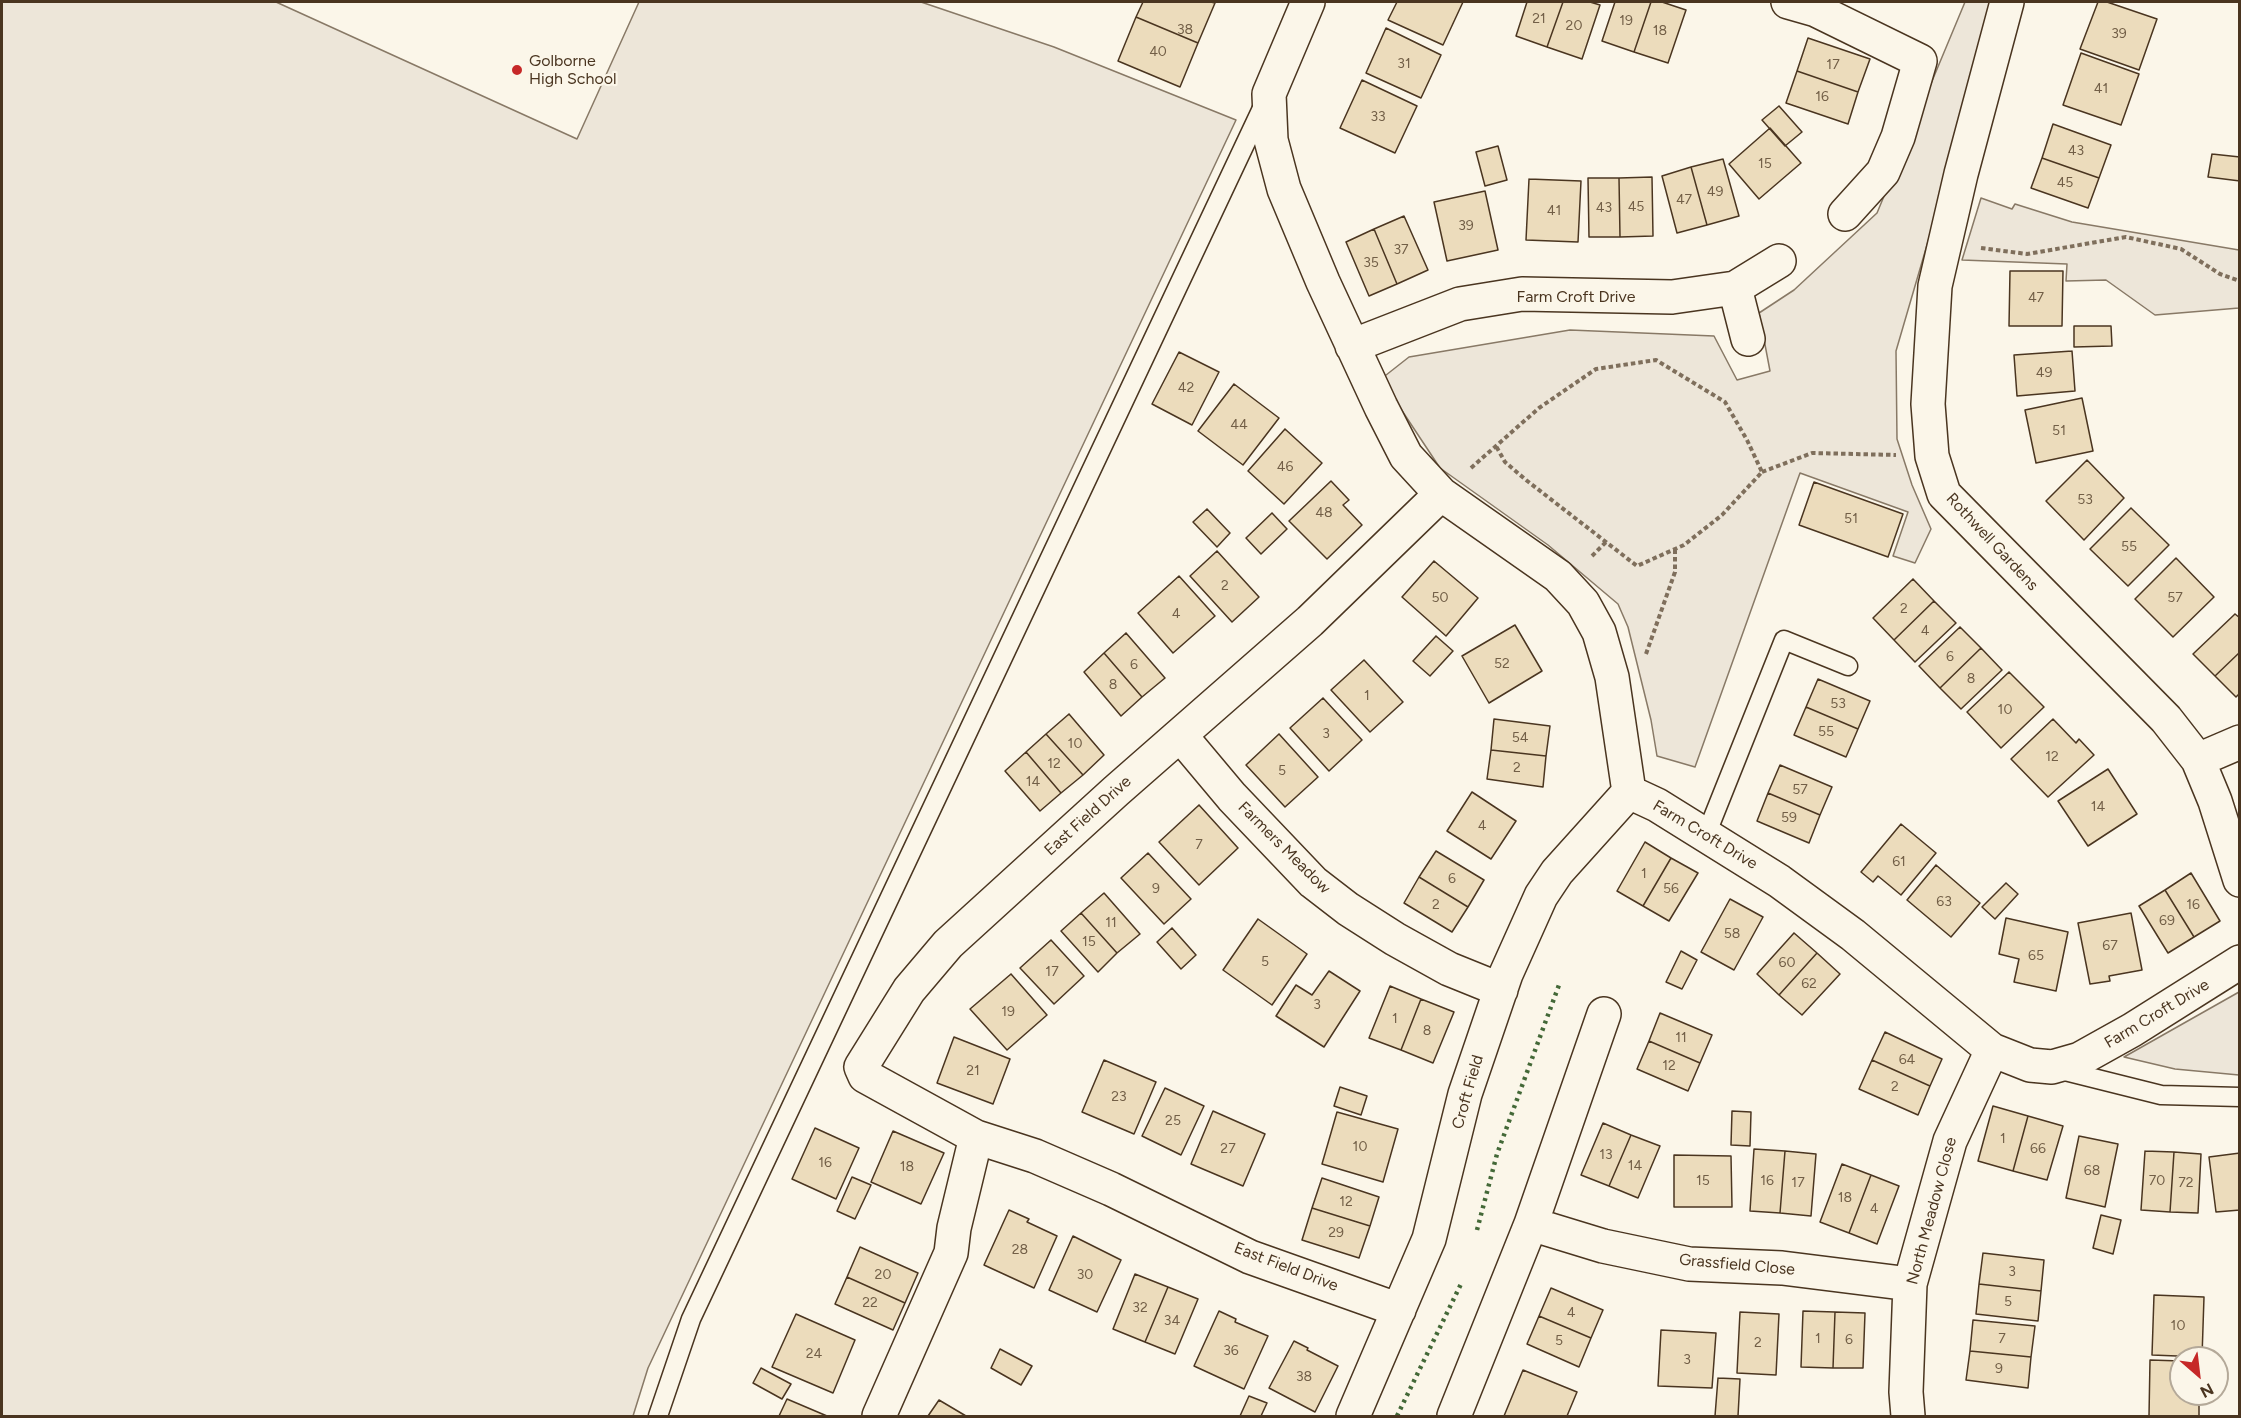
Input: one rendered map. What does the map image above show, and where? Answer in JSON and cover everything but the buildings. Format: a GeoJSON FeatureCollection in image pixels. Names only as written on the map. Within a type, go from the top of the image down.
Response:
{"type":"FeatureCollection","features":[{"type":"Feature","properties":{"kind":"street"},"geometry":{"type":"LineString","coordinates":[[1308,2],[1269,94],[1271,140],[1282,181],[1323,282],[1406,456],[1441,495],[1558,576],[1583,603],[1599,632],[1612,677],[1629,792]]}},
{"type":"Feature","properties":{"kind":"street"},"geometry":{"type":"LineString","coordinates":[[1788,2],[1815,10],[1920,61],[1898,137],[1883,172],[1845,214]]}},
{"type":"Feature","properties":{"kind":"street","name":"Rothwell Gardens"},"geometry":{"type":"LineString","coordinates":[[2007,2],[1935,286],[1928,404],[1932,456],[1944,494],[2166,719],[2198,760],[2215,801],[2240,880]]}},
{"type":"Feature","properties":{"kind":"street","name":"Farm Croft Drive"},"geometry":{"type":"LineString","coordinates":[[1352,345],[1460,304],[1512,296],[1672,297],[1735,288],[1779,261]]}},
{"type":"Feature","properties":{"kind":"street"},"geometry":{"type":"LineString","coordinates":[[1735,288],[1748,339]]}},
{"type":"Feature","properties":{"kind":"street","name":"East Field Drive"},"geometry":{"type":"LineString","coordinates":[[1399,1310],[1250,1257],[1057,1165],[976,1137],[865,1076],[861,1067],[909,990],[948,944],[1310,621],[1441,495]]}},
{"type":"Feature","properties":{"kind":"street","name":"Farmers Meadow"},"geometry":{"type":"LineString","coordinates":[[1180,735],[1232,797],[1313,882],[1348,909],[1395,939],[1449,969],[1501,990]]}},
{"type":"Feature","properties":{"kind":"street"},"geometry":{"type":"LineString","coordinates":[[2198,760],[2240,742]]}},
{"type":"Feature","properties":{"kind":"street","name":"Farm Croft Drive"},"geometry":{"type":"LineString","coordinates":[[1629,792],[1658,805],[1779,880],[1853,935],[1992,1050],[2030,1065],[2052,1067],[2091,1054],[2240,962]]}},
{"type":"Feature","properties":{"kind":"street","name":"Croft Field"},"geometry":{"type":"LineString","coordinates":[[1353,1416],[1428,1239],[1465,1094],[1501,990],[1541,896],[1557,872],[1629,792]]}},
{"type":"Feature","properties":{"kind":"street"},"geometry":{"type":"LineString","coordinates":[[1454,1416],[1531,1224],[1604,1014]]}},
{"type":"Feature","properties":{"kind":"street","name":"North Meadow Close"},"geometry":{"type":"LineString","coordinates":[[1908,1416],[1906,1392],[1910,1284],[1950,1141],[1992,1050]]}},
{"type":"Feature","properties":{"kind":"street"},"geometry":{"type":"LineString","coordinates":[[879,1416],[951,1253],[954,1228],[976,1137]]}},
{"type":"Feature","properties":{"kind":"street","name":"Grassfield Close"},"geometry":{"type":"LineString","coordinates":[[1531,1224],[1603,1246],[1689,1264],[1782,1268],[1910,1284]]}},
{"type":"Feature","properties":{"kind":"lane"},"geometry":{"type":"LineString","coordinates":[[658,1416],[696,1309],[1269,94]]}},
{"type":"Feature","properties":{"kind":"lane"},"geometry":{"type":"LineString","coordinates":[[1706,835],[1784,640],[1848,666]]}},
{"type":"Feature","properties":{"kind":"lane"},"geometry":{"type":"LineString","coordinates":[[2052,1067],[2161,1095],[2240,1097]]}},
{"type":"Feature","properties":{"kind":"path"},"geometry":{"type":"LineString","coordinates":[[1945,242],[2026,254],[2126,237],[2181,249],[2220,274],[2240,281]]}},
{"type":"Feature","properties":{"kind":"path"},"geometry":{"type":"LineString","coordinates":[[1441,495],[1539,408],[1596,369],[1656,360],[1725,402],[1762,472]]}},
{"type":"Feature","properties":{"kind":"path"},"geometry":{"type":"LineString","coordinates":[[1496,446],[1505,462],[1526,480],[1637,566],[1684,545],[1722,515],[1762,472],[1812,453],[1932,456]]}},
{"type":"Feature","properties":{"kind":"path"},"geometry":{"type":"LineString","coordinates":[[1642,664],[1675,572],[1675,549]]}},
{"type":"Feature","properties":{"kind":"shaded area"},"geometry":{"type":"Polygon","coordinates":[[[2,2],[276,2],[577,139],[639,2],[921,2],[1054,47],[1236,120],[648,1368],[633,1416],[2,1416],[2,2]]]}},
{"type":"Feature","properties":{"kind":"shaded area"},"geometry":{"type":"Polygon","coordinates":[[[1965,2],[1998,2],[1896,351],[1897,439],[1912,485],[1931,529],[1915,563],[1893,556],[1908,512],[1800,473],[1695,767],[1657,756],[1651,720],[1628,627],[1618,604],[1548,545],[1440,468],[1381,379],[1409,357],[1570,330],[1714,336],[1737,380],[1770,371],[1759,313],[1794,290],[1877,213],[1965,2]]]}},
{"type":"Feature","properties":{"kind":"shaded area"},"geometry":{"type":"Polygon","coordinates":[[[1981,198],[2012,209],[2015,204],[2072,222],[2239,250],[2239,308],[2155,315],[2106,280],[2066,281],[2067,264],[1962,260],[1981,198]]]}},
{"type":"Feature","properties":{"kind":"shaded area"},"geometry":{"type":"Polygon","coordinates":[[[2239,992],[2239,1075],[2175,1069],[2124,1057],[2239,992]]]}},
{"type":"Feature","properties":{"kind":"hedge"},"geometry":{"type":"LineString","coordinates":[[1477,1230],[1497,1154],[1559,985]]}},
{"type":"Feature","properties":{"kind":"hedge"},"geometry":{"type":"LineString","coordinates":[[1397,1416],[1461,1284]]}},
{"type":"Feature","properties":{"kind":"place","name":"Golborne High School"},"geometry":{"type":"Point","coordinates":[517,70]}}]}
